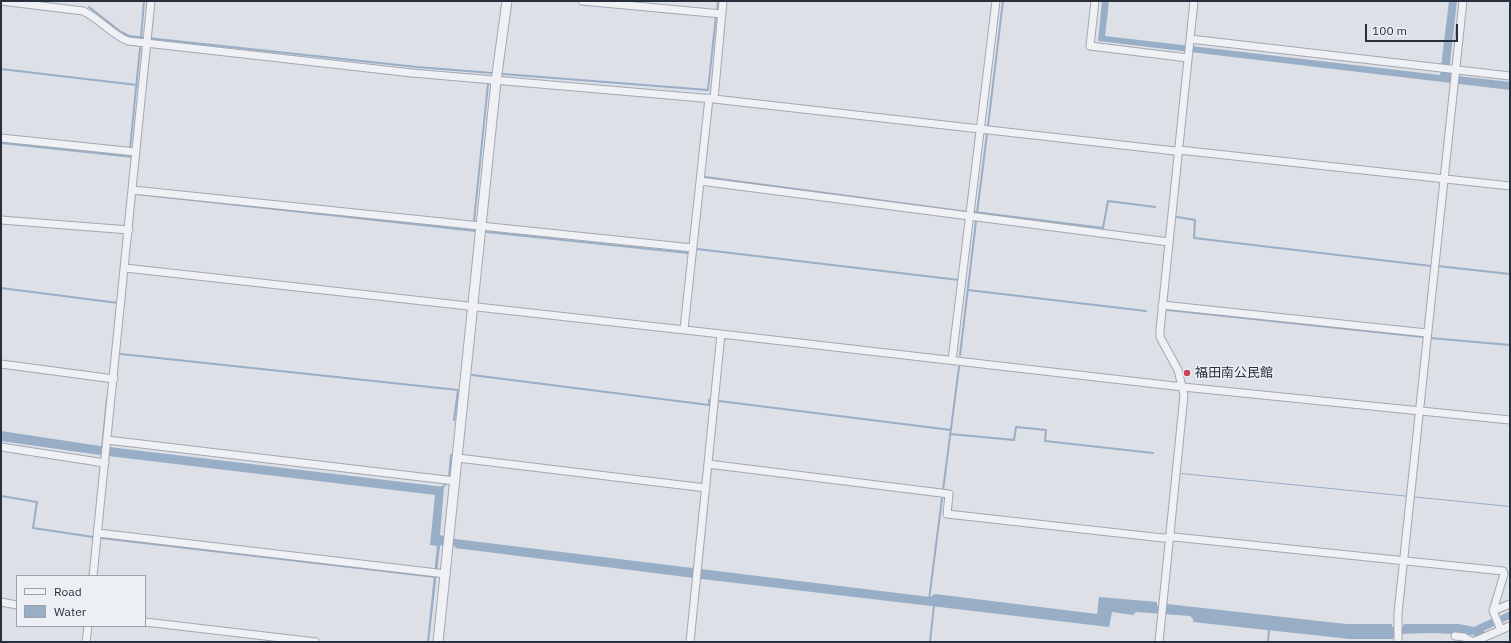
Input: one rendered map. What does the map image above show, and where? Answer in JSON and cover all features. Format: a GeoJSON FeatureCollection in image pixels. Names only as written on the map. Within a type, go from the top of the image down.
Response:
{"type":"FeatureCollection","features":[{"type":"Feature","properties":{"kind":"street"},"geometry":{"type":"LineString","coordinates":[[1,1],[82,11],[93,16],[119,37],[128,41],[147,39],[496,81],[711,98],[1175,151],[1179,150],[1510,186]]}},
{"type":"Feature","properties":{"kind":"street"},"geometry":{"type":"LineString","coordinates":[[93,575],[151,1]]}},
{"type":"Feature","properties":{"kind":"street"},"geometry":{"type":"LineString","coordinates":[[438,642],[439,573],[449,542],[496,81],[506,1]]}},
{"type":"Feature","properties":{"kind":"street"},"geometry":{"type":"LineString","coordinates":[[582,1],[718,14]]}},
{"type":"Feature","properties":{"kind":"street"},"geometry":{"type":"LineString","coordinates":[[684,329],[700,181],[711,98],[718,14],[723,1]]}},
{"type":"Feature","properties":{"kind":"street"},"geometry":{"type":"LineString","coordinates":[[952,360],[996,1]]}},
{"type":"Feature","properties":{"kind":"street"},"geometry":{"type":"LineString","coordinates":[[1096,1],[1090,46],[1189,49],[1439,68],[1454,74],[1510,76]]}},
{"type":"Feature","properties":{"kind":"street"},"geometry":{"type":"LineString","coordinates":[[1159,642],[1168,538],[1183,411],[1183,387],[1178,370],[1160,337],[1162,305],[1194,1]]}},
{"type":"Feature","properties":{"kind":"street"},"geometry":{"type":"LineString","coordinates":[[1398,639],[1410,496],[1463,1]]}},
{"type":"Feature","properties":{"kind":"street"},"geometry":{"type":"LineString","coordinates":[[1,138],[136,152]]}},
{"type":"Feature","properties":{"kind":"street"},"geometry":{"type":"LineString","coordinates":[[700,181],[1169,242]]}},
{"type":"Feature","properties":{"kind":"street"},"geometry":{"type":"LineString","coordinates":[[133,190],[693,248]]}},
{"type":"Feature","properties":{"kind":"street"},"geometry":{"type":"LineString","coordinates":[[1,220],[129,230]]}},
{"type":"Feature","properties":{"kind":"street"},"geometry":{"type":"LineString","coordinates":[[125,268],[684,329],[1183,387],[1510,420]]}},
{"type":"Feature","properties":{"kind":"street"},"geometry":{"type":"LineString","coordinates":[[1162,305],[1427,333]]}},
{"type":"Feature","properties":{"kind":"street"},"geometry":{"type":"LineString","coordinates":[[690,642],[721,334]]}},
{"type":"Feature","properties":{"kind":"street"},"geometry":{"type":"LineString","coordinates":[[1,364],[114,379]]}},
{"type":"Feature","properties":{"kind":"street"},"geometry":{"type":"LineString","coordinates":[[107,442],[455,481]]}},
{"type":"Feature","properties":{"kind":"street"},"geometry":{"type":"LineString","coordinates":[[1,448],[105,460]]}},
{"type":"Feature","properties":{"kind":"street"},"geometry":{"type":"LineString","coordinates":[[458,458],[706,488]]}},
{"type":"Feature","properties":{"kind":"street"},"geometry":{"type":"LineString","coordinates":[[708,464],[948,494],[947,514],[1168,538],[1174,536],[1503,571],[1504,574],[1497,620]]}},
{"type":"Feature","properties":{"kind":"street"},"geometry":{"type":"LineString","coordinates":[[98,533],[439,573]]}},
{"type":"Feature","properties":{"kind":"street"},"geometry":{"type":"LineString","coordinates":[[1,602],[16,605]]}},
{"type":"Feature","properties":{"kind":"street"},"geometry":{"type":"LineString","coordinates":[[1455,636],[1464,637],[1474,642],[1488,636],[1497,620],[1510,604]]}},
{"type":"Feature","properties":{"kind":"street"},"geometry":{"type":"LineString","coordinates":[[1497,620],[1510,626]]}},
{"type":"Feature","properties":{"kind":"street"},"geometry":{"type":"LineString","coordinates":[[146,622],[316,642]]}},
{"type":"Feature","properties":{"kind":"street"},"geometry":{"type":"LineString","coordinates":[[86,642],[88,627]]}},
{"type":"Feature","properties":{"kind":"water"},"geometry":{"type":"Polygon","coordinates":[[[1102,1],[1109,1],[1105,36],[1440,75],[1449,1],[1457,1],[1449,71],[1458,76],[1510,82],[1510,90],[1098,41],[1102,1]]]}},
{"type":"Feature","properties":{"kind":"water"},"geometry":{"type":"Polygon","coordinates":[[[1,431],[100,446],[444,487],[440,535],[455,539],[930,597],[935,594],[1097,614],[1099,597],[1157,602],[1157,606],[1167,607],[1167,604],[1346,624],[1392,624],[1392,627],[1403,627],[1404,624],[1459,624],[1474,627],[1491,619],[1493,622],[1501,618],[1500,616],[1510,611],[1510,619],[1503,622],[1502,620],[1494,623],[1494,626],[1484,631],[1486,641],[1489,642],[1477,642],[1474,635],[1434,633],[1394,634],[1393,639],[1350,639],[1193,622],[1193,619],[1190,616],[1136,612],[1133,615],[1112,612],[1109,627],[702,579],[455,548],[455,546],[442,545],[440,546],[429,642],[427,642],[437,546],[430,545],[435,495],[100,455],[1,441],[1,431]]]}},
{"type":"Feature","properties":{"kind":"water"},"geometry":{"type":"Polygon","coordinates":[[[1181,474],[1510,506],[1510,507],[1181,474]]]}},
{"type":"Feature","properties":{"kind":"waterway"},"geometry":{"type":"LineString","coordinates":[[141,38],[144,1]]}},
{"type":"Feature","properties":{"kind":"waterway"},"geometry":{"type":"LineString","coordinates":[[717,12],[718,1]]}},
{"type":"Feature","properties":{"kind":"waterway"},"geometry":{"type":"LineString","coordinates":[[988,126],[1003,1]]}},
{"type":"Feature","properties":{"kind":"waterway"},"geometry":{"type":"LineString","coordinates":[[89,7],[121,32],[129,36],[417,67],[492,73]]}},
{"type":"Feature","properties":{"kind":"waterway"},"geometry":{"type":"LineString","coordinates":[[503,74],[708,90],[716,16]]}},
{"type":"Feature","properties":{"kind":"waterway"},"geometry":{"type":"LineString","coordinates":[[130,149],[140,48]]}},
{"type":"Feature","properties":{"kind":"waterway"},"geometry":{"type":"LineString","coordinates":[[1,69],[137,85]]}},
{"type":"Feature","properties":{"kind":"waterway"},"geometry":{"type":"LineString","coordinates":[[474,221],[488,84]]}},
{"type":"Feature","properties":{"kind":"waterway"},"geometry":{"type":"LineString","coordinates":[[977,213],[987,134]]}},
{"type":"Feature","properties":{"kind":"waterway"},"geometry":{"type":"LineString","coordinates":[[1,143],[133,157]]}},
{"type":"Feature","properties":{"kind":"waterway"},"geometry":{"type":"LineString","coordinates":[[705,177],[968,212]]}},
{"type":"Feature","properties":{"kind":"waterway"},"geometry":{"type":"LineString","coordinates":[[137,194],[476,231]]}},
{"type":"Feature","properties":{"kind":"waterway"},"geometry":{"type":"LineString","coordinates":[[974,212],[1103,228],[1108,201],[1155,207]]}},
{"type":"Feature","properties":{"kind":"waterway"},"geometry":{"type":"LineString","coordinates":[[1177,217],[1195,220],[1194,238],[1431,266]]}},
{"type":"Feature","properties":{"kind":"waterway"},"geometry":{"type":"LineString","coordinates":[[960,355],[976,221]]}},
{"type":"Feature","properties":{"kind":"waterway"},"geometry":{"type":"LineString","coordinates":[[487,232],[688,253]]}},
{"type":"Feature","properties":{"kind":"waterway"},"geometry":{"type":"LineString","coordinates":[[697,249],[959,280]]}},
{"type":"Feature","properties":{"kind":"waterway"},"geometry":{"type":"LineString","coordinates":[[1437,266],[1510,274]]}},
{"type":"Feature","properties":{"kind":"waterway"},"geometry":{"type":"LineString","coordinates":[[1,288],[118,303]]}},
{"type":"Feature","properties":{"kind":"waterway"},"geometry":{"type":"LineString","coordinates":[[968,290],[1146,311]]}},
{"type":"Feature","properties":{"kind":"waterway"},"geometry":{"type":"LineString","coordinates":[[1168,310],[1423,337]]}},
{"type":"Feature","properties":{"kind":"waterway"},"geometry":{"type":"LineString","coordinates":[[1430,338],[1510,345]]}},
{"type":"Feature","properties":{"kind":"waterway"},"geometry":{"type":"LineString","coordinates":[[121,354],[458,390],[454,420]]}},
{"type":"Feature","properties":{"kind":"waterway"},"geometry":{"type":"LineString","coordinates":[[943,490],[959,367]]}},
{"type":"Feature","properties":{"kind":"waterway"},"geometry":{"type":"LineString","coordinates":[[472,375],[709,405],[709,400]]}},
{"type":"Feature","properties":{"kind":"waterway"},"geometry":{"type":"LineString","coordinates":[[102,448],[107,399]]}},
{"type":"Feature","properties":{"kind":"waterway"},"geometry":{"type":"LineString","coordinates":[[719,401],[951,430]]}},
{"type":"Feature","properties":{"kind":"waterway"},"geometry":{"type":"LineString","coordinates":[[950,434],[1014,440],[1016,427],[1046,430],[1045,441],[1153,453]]}},
{"type":"Feature","properties":{"kind":"waterway"},"geometry":{"type":"LineString","coordinates":[[449,477],[451,455]]}},
{"type":"Feature","properties":{"kind":"waterway"},"geometry":{"type":"LineString","coordinates":[[441,488],[446,484]]}},
{"type":"Feature","properties":{"kind":"waterway"},"geometry":{"type":"LineString","coordinates":[[1,496],[37,502],[33,528],[93,537]]}},
{"type":"Feature","properties":{"kind":"waterway"},"geometry":{"type":"LineString","coordinates":[[929,600],[942,498]]}},
{"type":"Feature","properties":{"kind":"waterway"},"geometry":{"type":"LineString","coordinates":[[101,538],[435,577]]}},
{"type":"Feature","properties":{"kind":"waterway"},"geometry":{"type":"LineString","coordinates":[[930,642],[934,605]]}},
{"type":"Feature","properties":{"kind":"waterway"},"geometry":{"type":"LineString","coordinates":[[1268,642],[1269,629]]}},
{"type":"Feature","properties":{"kind":"place","name":"福田南公民館"},"geometry":{"type":"Point","coordinates":[1187,373]}}]}
